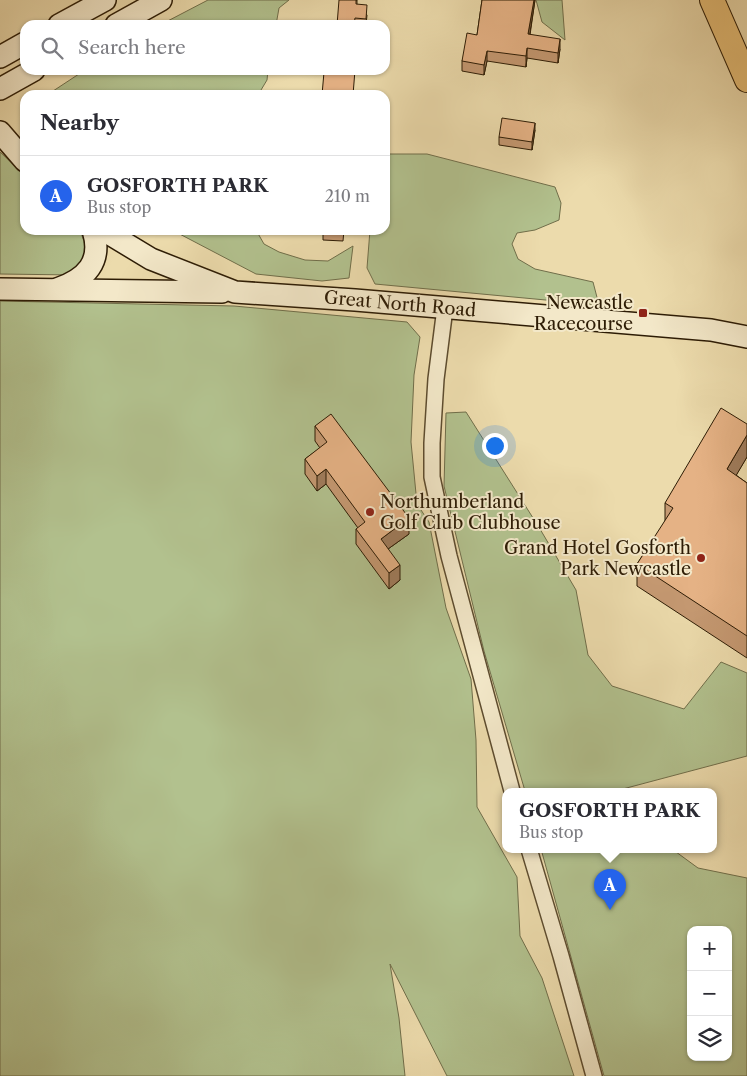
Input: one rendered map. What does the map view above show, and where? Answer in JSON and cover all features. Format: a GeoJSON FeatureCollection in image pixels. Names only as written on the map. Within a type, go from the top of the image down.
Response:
{"type":"FeatureCollection","features":[{"type":"Feature","properties":{"kind":"main road"},"geometry":{"type":"LineString","coordinates":[[68,20],[105,0]]}},
{"type":"Feature","properties":{"kind":"main road"},"geometry":{"type":"LineString","coordinates":[[125,20],[161,0]]}},
{"type":"Feature","properties":{"kind":"main road"},"geometry":{"type":"LineString","coordinates":[[712,0],[747,80]]}},
{"type":"Feature","properties":{"kind":"main road"},"geometry":{"type":"LineString","coordinates":[[0,57],[20,46]]}},
{"type":"Feature","properties":{"kind":"main road"},"geometry":{"type":"LineString","coordinates":[[0,89],[25,75]]}},
{"type":"Feature","properties":{"kind":"main road"},"geometry":{"type":"LineString","coordinates":[[0,132],[20,156]]}},
{"type":"Feature","properties":{"kind":"main road"},"geometry":{"type":"LineString","coordinates":[[50,291],[78,280],[91,268],[96,254],[94,235]]}},
{"type":"Feature","properties":{"kind":"main road","name":"Great North Road"},"geometry":{"type":"LineString","coordinates":[[111,235],[151,259],[235,292],[355,300],[711,330],[747,337]]}},
{"type":"Feature","properties":{"kind":"main road"},"geometry":{"type":"LineString","coordinates":[[0,290],[235,292]]}},
{"type":"Feature","properties":{"kind":"main road","name":"Great North Road"},"geometry":{"type":"LineString","coordinates":[[711,330],[747,327]]}},
{"type":"Feature","properties":{"kind":"street"},"geometry":{"type":"LineString","coordinates":[[445,308],[436,379],[432,477],[449,556],[511,788]]}},
{"type":"Feature","properties":{"kind":"street"},"geometry":{"type":"LineString","coordinates":[[530,853],[562,956],[594,1076]]}},
{"type":"Feature","properties":{"kind":"green space"},"geometry":{"type":"Polygon","coordinates":[[[208,0],[289,0],[279,8],[277,20],[170,20],[208,0]]]}},
{"type":"Feature","properties":{"kind":"green space"},"geometry":{"type":"Polygon","coordinates":[[[536,0],[562,0],[565,40],[542,22],[536,0]]]}},
{"type":"Feature","properties":{"kind":"green space"},"geometry":{"type":"Polygon","coordinates":[[[77,75],[268,75],[267,80],[261,90],[55,90],[77,75]]]}},
{"type":"Feature","properties":{"kind":"green space"},"geometry":{"type":"Polygon","coordinates":[[[0,152],[20,170],[20,235],[82,235],[85,244],[85,254],[74,275],[0,274],[0,152]]]}},
{"type":"Feature","properties":{"kind":"green space"},"geometry":{"type":"Polygon","coordinates":[[[390,154],[427,154],[555,187],[561,203],[559,220],[535,230],[517,233],[512,244],[518,259],[535,269],[593,282],[599,305],[375,284],[367,268],[370,235],[390,235],[390,154]]]}},
{"type":"Feature","properties":{"kind":"green space"},"geometry":{"type":"Polygon","coordinates":[[[182,235],[259,235],[264,244],[279,252],[305,260],[328,261],[353,246],[349,278],[322,281],[256,274],[182,235]]]}},
{"type":"Feature","properties":{"kind":"green space"},"geometry":{"type":"Polygon","coordinates":[[[0,301],[234,306],[407,322],[420,337],[414,375],[411,442],[417,504],[429,522],[446,608],[471,679],[476,740],[477,807],[517,877],[520,936],[542,978],[574,1076],[447,1076],[390,964],[399,1018],[405,1076],[0,1076],[0,301]]]}},
{"type":"Feature","properties":{"kind":"green space"},"geometry":{"type":"Polygon","coordinates":[[[466,412],[540,529],[576,590],[588,655],[612,686],[684,709],[721,662],[747,673],[747,756],[627,788],[524,788],[484,651],[444,486],[446,413],[466,412]]]}},
{"type":"Feature","properties":{"kind":"green space"},"geometry":{"type":"Polygon","coordinates":[[[542,853],[677,853],[698,868],[747,878],[747,1076],[604,1076],[542,853]]]}},
{"type":"Feature","properties":{"kind":"building"},"geometry":{"type":"Polygon","coordinates":[[[339,0],[356,0],[356,4],[367,5],[366,19],[337,20],[339,0]]]}},
{"type":"Feature","properties":{"kind":"building"},"geometry":{"type":"Polygon","coordinates":[[[482,0],[534,0],[528,34],[560,39],[558,53],[527,48],[526,56],[487,51],[484,65],[462,61],[467,33],[477,35],[482,0]]]}},
{"type":"Feature","properties":{"kind":"building"},"geometry":{"type":"Polygon","coordinates":[[[324,75],[355,75],[353,90],[322,90],[324,75]]]}},
{"type":"Feature","properties":{"kind":"building"},"geometry":{"type":"Polygon","coordinates":[[[502,118],[535,123],[532,142],[499,137],[502,118]]]}},
{"type":"Feature","properties":{"kind":"building","name":"Grand Hotel Gosforth Park Newcastle"},"geometry":{"type":"Polygon","coordinates":[[[721,408],[747,424],[747,435],[727,469],[747,483],[747,636],[637,564],[673,508],[665,503],[721,408]]]}},
{"type":"Feature","properties":{"kind":"building","name":"Northumberland Golf Club Clubhouse"},"geometry":{"type":"Polygon","coordinates":[[[331,414],[409,518],[381,539],[400,565],[389,573],[356,529],[365,522],[326,469],[317,476],[305,459],[327,442],[315,426],[331,414]]]}},
{"type":"Feature","properties":{"kind":"place","name":"Newcastle Racecourse"},"geometry":{"type":"Point","coordinates":[643,313]}},
{"type":"Feature","properties":{"kind":"place","name":"Northumberland Golf Club Clubhouse"},"geometry":{"type":"Point","coordinates":[370,512]}},
{"type":"Feature","properties":{"kind":"place","name":"Grand Hotel Gosforth Park Newcastle"},"geometry":{"type":"Point","coordinates":[701,558]}},
{"type":"Feature","properties":{"kind":"place","name":"GOSFORTH PARK"},"geometry":{"type":"Point","coordinates":[610,910]}}]}
